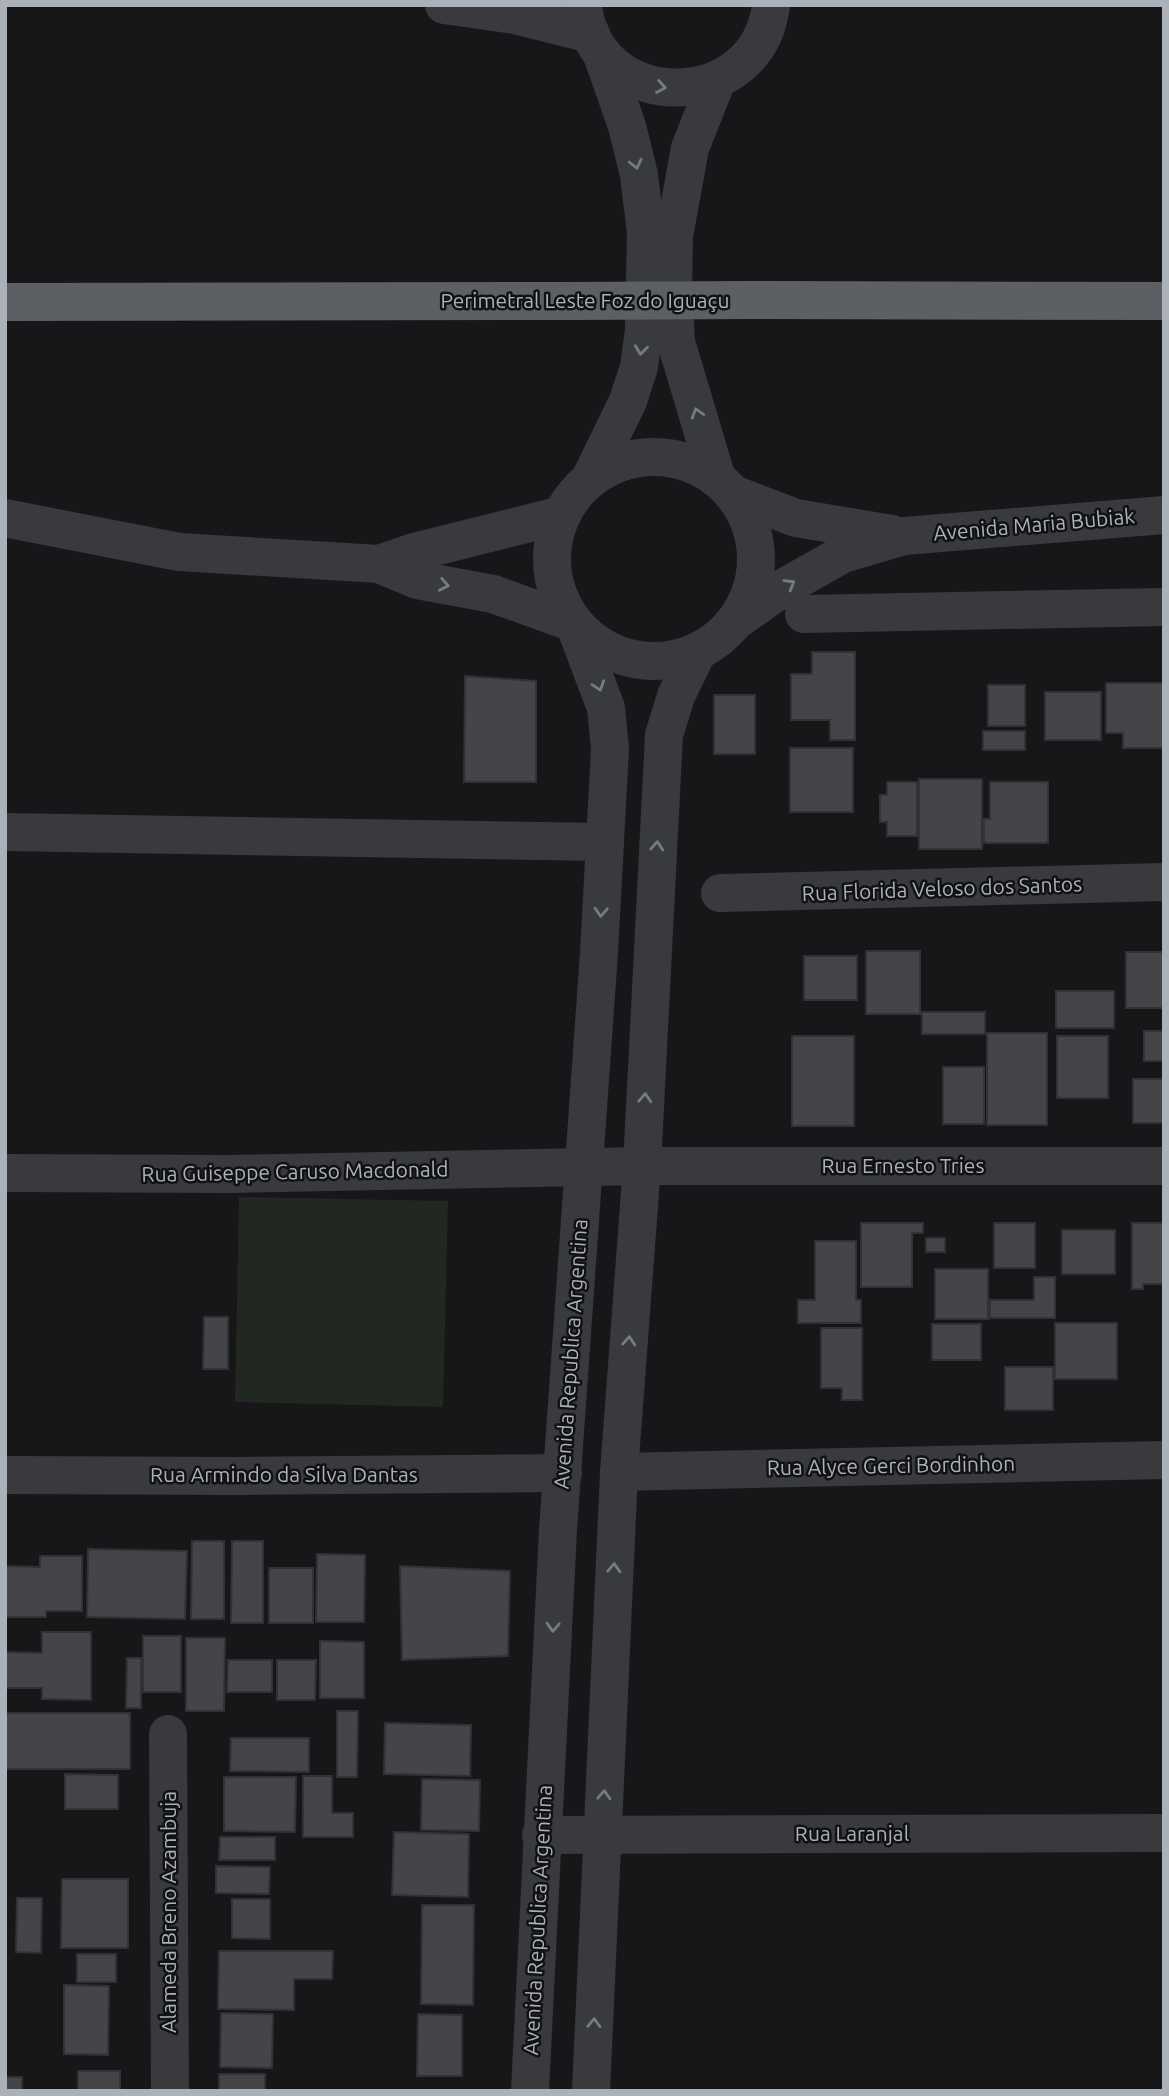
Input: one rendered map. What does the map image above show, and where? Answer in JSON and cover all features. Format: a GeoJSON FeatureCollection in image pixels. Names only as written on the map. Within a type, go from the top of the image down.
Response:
{"type":"FeatureCollection","features":[{"type":"Feature","properties":{"kind":"highway","name":"Perimetral Leste Foz do Iguaçu"},"geometry":{"type":"LineString","coordinates":[[5,302],[1164,301]]}},
{"type":"Feature","properties":{"kind":"street"},"geometry":{"type":"LineString","coordinates":[[444,5],[591,30],[634,79],[654,87],[697,87],[718,80],[736,69],[751,54],[763,36],[771,5]]}},
{"type":"Feature","properties":{"kind":"street"},"geometry":{"type":"LineString","coordinates":[[591,30],[627,126],[639,175],[646,233],[644,330],[639,367],[628,401],[590,479],[562,514],[554,536],[552,559],[558,592],[574,623],[590,639],[631,659],[654,661],[698,651],[718,639],[734,622],[750,592],[755,558],[750,525],[725,486],[676,342],[674,236],[690,148],[718,80]]}},
{"type":"Feature","properties":{"kind":"street"},"geometry":{"type":"LineString","coordinates":[[590,479],[610,466],[653,456],[698,466],[725,486]]}},
{"type":"Feature","properties":{"kind":"street","name":"Avenida Maria Bubiak"},"geometry":{"type":"LineString","coordinates":[[725,486],[796,518],[904,536]]}},
{"type":"Feature","properties":{"kind":"street"},"geometry":{"type":"LineString","coordinates":[[379,564],[414,552],[562,514]]}},
{"type":"Feature","properties":{"kind":"street","name":"Avenida Maria Bubiak"},"geometry":{"type":"LineString","coordinates":[[734,622],[781,589],[843,554],[904,536],[1164,515]]}},
{"type":"Feature","properties":{"kind":"street"},"geometry":{"type":"LineString","coordinates":[[5,519],[179,551],[379,564],[417,580],[493,594],[574,623]]}},
{"type":"Feature","properties":{"kind":"street"},"geometry":{"type":"LineString","coordinates":[[804,614],[1164,607]]}},
{"type":"Feature","properties":{"kind":"street","name":"Avenida Republica Argentina"},"geometry":{"type":"LineString","coordinates":[[530,2091],[541,1835],[610,749],[606,708],[574,623]]}},
{"type":"Feature","properties":{"kind":"street"},"geometry":{"type":"LineString","coordinates":[[591,2091],[619,1472],[642,1166],[664,735],[676,696],[698,651]]}},
{"type":"Feature","properties":{"kind":"street"},"geometry":{"type":"LineString","coordinates":[[5,832],[605,842]]}},
{"type":"Feature","properties":{"kind":"street","name":"Rua Florida Veloso dos Santos"},"geometry":{"type":"LineString","coordinates":[[720,893],[1164,883]]}},
{"type":"Feature","properties":{"kind":"street","name":"Rua Ernesto Tries"},"geometry":{"type":"LineString","coordinates":[[584,1168],[1164,1166]]}},
{"type":"Feature","properties":{"kind":"street","name":"Rua Guiseppe Caruso Macdonald"},"geometry":{"type":"LineString","coordinates":[[5,1173],[227,1174],[584,1168]]}},
{"type":"Feature","properties":{"kind":"street","name":"Rua Alyce Gerci Bordinhon"},"geometry":{"type":"LineString","coordinates":[[619,1472],[1164,1460]]}},
{"type":"Feature","properties":{"kind":"street","name":"Rua Armindo da Silva Dantas"},"geometry":{"type":"LineString","coordinates":[[5,1475],[563,1473]]}},
{"type":"Feature","properties":{"kind":"street","name":"Alameda Breno Azambuja"},"geometry":{"type":"LineString","coordinates":[[168,1734],[170,2091]]}},
{"type":"Feature","properties":{"kind":"street","name":"Rua Laranjal"},"geometry":{"type":"LineString","coordinates":[[541,1835],[1164,1833]]}},
{"type":"Feature","properties":{"kind":"shaded area"},"geometry":{"type":"Polygon","coordinates":[[[239,1197],[448,1201],[443,1407],[235,1402],[239,1197]]]}},
{"type":"Feature","properties":{"kind":"building"},"geometry":{"type":"Polygon","coordinates":[[[812,652],[855,652],[855,740],[830,740],[830,720],[791,720],[791,674],[812,674],[812,652]]]}},
{"type":"Feature","properties":{"kind":"building"},"geometry":{"type":"Polygon","coordinates":[[[465,676],[536,681],[536,782],[464,782],[465,676]]]}},
{"type":"Feature","properties":{"kind":"building"},"geometry":{"type":"Polygon","coordinates":[[[1106,683],[1164,683],[1164,748],[1123,748],[1123,733],[1106,733],[1106,683]]]}},
{"type":"Feature","properties":{"kind":"building"},"geometry":{"type":"Polygon","coordinates":[[[988,685],[1025,685],[1025,726],[988,726],[988,685]]]}},
{"type":"Feature","properties":{"kind":"building"},"geometry":{"type":"Polygon","coordinates":[[[1045,692],[1101,692],[1101,740],[1045,740],[1045,692]]]}},
{"type":"Feature","properties":{"kind":"building"},"geometry":{"type":"Polygon","coordinates":[[[714,695],[755,695],[755,754],[714,754],[714,695]]]}},
{"type":"Feature","properties":{"kind":"building"},"geometry":{"type":"Polygon","coordinates":[[[983,731],[1025,731],[1025,750],[983,750],[983,731]]]}},
{"type":"Feature","properties":{"kind":"building"},"geometry":{"type":"Polygon","coordinates":[[[790,748],[853,748],[853,812],[790,812],[790,748]]]}},
{"type":"Feature","properties":{"kind":"building"},"geometry":{"type":"Polygon","coordinates":[[[919,779],[982,779],[982,849],[919,849],[919,779]]]}},
{"type":"Feature","properties":{"kind":"building"},"geometry":{"type":"Polygon","coordinates":[[[887,782],[917,782],[917,836],[887,836],[887,822],[880,822],[880,795],[887,795],[887,782]]]}},
{"type":"Feature","properties":{"kind":"building"},"geometry":{"type":"Polygon","coordinates":[[[990,782],[1048,782],[1048,843],[984,843],[984,819],[990,819],[990,782]]]}},
{"type":"Feature","properties":{"kind":"building"},"geometry":{"type":"Polygon","coordinates":[[[866,951],[920,951],[920,1014],[866,1014],[866,951]]]}},
{"type":"Feature","properties":{"kind":"building"},"geometry":{"type":"Polygon","coordinates":[[[1126,952],[1164,952],[1164,1008],[1126,1008],[1126,952]]]}},
{"type":"Feature","properties":{"kind":"building"},"geometry":{"type":"Polygon","coordinates":[[[804,956],[857,956],[857,1000],[804,1000],[804,956]]]}},
{"type":"Feature","properties":{"kind":"building"},"geometry":{"type":"Polygon","coordinates":[[[1056,991],[1114,991],[1114,1028],[1056,1028],[1056,991]]]}},
{"type":"Feature","properties":{"kind":"building"},"geometry":{"type":"Polygon","coordinates":[[[922,1012],[985,1012],[985,1034],[922,1034],[922,1012]]]}},
{"type":"Feature","properties":{"kind":"building"},"geometry":{"type":"Polygon","coordinates":[[[1144,1031],[1164,1031],[1164,1061],[1144,1061],[1144,1031]]]}},
{"type":"Feature","properties":{"kind":"building"},"geometry":{"type":"Polygon","coordinates":[[[987,1033],[1047,1033],[1047,1125],[987,1125],[987,1033]]]}},
{"type":"Feature","properties":{"kind":"building"},"geometry":{"type":"Polygon","coordinates":[[[792,1036],[854,1036],[854,1126],[792,1126],[792,1036]]]}},
{"type":"Feature","properties":{"kind":"building"},"geometry":{"type":"Polygon","coordinates":[[[1057,1036],[1108,1036],[1108,1098],[1057,1098],[1057,1036]]]}},
{"type":"Feature","properties":{"kind":"building"},"geometry":{"type":"Polygon","coordinates":[[[943,1067],[984,1067],[984,1124],[943,1124],[943,1067]]]}},
{"type":"Feature","properties":{"kind":"building"},"geometry":{"type":"Polygon","coordinates":[[[1133,1079],[1164,1079],[1164,1123],[1133,1123],[1133,1079]]]}},
{"type":"Feature","properties":{"kind":"building"},"geometry":{"type":"Polygon","coordinates":[[[861,1223],[923,1223],[923,1233],[912,1233],[912,1287],[861,1287],[861,1223]]]}},
{"type":"Feature","properties":{"kind":"building"},"geometry":{"type":"Polygon","coordinates":[[[994,1223],[1035,1223],[1035,1268],[994,1268],[994,1223]]]}},
{"type":"Feature","properties":{"kind":"building"},"geometry":{"type":"Polygon","coordinates":[[[1132,1223],[1164,1223],[1164,1284],[1143,1284],[1143,1289],[1132,1289],[1132,1223]]]}},
{"type":"Feature","properties":{"kind":"building"},"geometry":{"type":"Polygon","coordinates":[[[1062,1230],[1115,1230],[1115,1274],[1062,1274],[1062,1230]]]}},
{"type":"Feature","properties":{"kind":"building"},"geometry":{"type":"Polygon","coordinates":[[[926,1238],[945,1238],[945,1252],[926,1252],[926,1238]]]}},
{"type":"Feature","properties":{"kind":"building"},"geometry":{"type":"Polygon","coordinates":[[[815,1241],[856,1241],[856,1300],[861,1300],[861,1323],[798,1323],[798,1300],[815,1300],[815,1241]]]}},
{"type":"Feature","properties":{"kind":"building"},"geometry":{"type":"Polygon","coordinates":[[[935,1269],[988,1269],[988,1319],[935,1319],[935,1269]]]}},
{"type":"Feature","properties":{"kind":"building"},"geometry":{"type":"Polygon","coordinates":[[[1034,1277],[1055,1277],[1055,1318],[990,1318],[990,1300],[1034,1300],[1034,1277]]]}},
{"type":"Feature","properties":{"kind":"building"},"geometry":{"type":"Polygon","coordinates":[[[204,1317],[228,1317],[228,1369],[203,1369],[204,1317]]]}},
{"type":"Feature","properties":{"kind":"building"},"geometry":{"type":"Polygon","coordinates":[[[1055,1323],[1117,1323],[1117,1379],[1055,1379],[1055,1323]]]}},
{"type":"Feature","properties":{"kind":"building"},"geometry":{"type":"Polygon","coordinates":[[[932,1324],[981,1324],[981,1360],[932,1360],[932,1324]]]}},
{"type":"Feature","properties":{"kind":"building"},"geometry":{"type":"Polygon","coordinates":[[[821,1328],[862,1328],[862,1400],[842,1400],[842,1388],[821,1388],[821,1328]]]}},
{"type":"Feature","properties":{"kind":"building"},"geometry":{"type":"Polygon","coordinates":[[[1005,1367],[1053,1367],[1053,1410],[1005,1410],[1005,1367]]]}},
{"type":"Feature","properties":{"kind":"building"},"geometry":{"type":"Polygon","coordinates":[[[192,1541],[224,1541],[224,1619],[191,1619],[192,1541]]]}},
{"type":"Feature","properties":{"kind":"building"},"geometry":{"type":"Polygon","coordinates":[[[232,1541],[263,1541],[263,1623],[231,1623],[232,1541]]]}},
{"type":"Feature","properties":{"kind":"building"},"geometry":{"type":"Polygon","coordinates":[[[88,1549],[187,1551],[185,1619],[87,1617],[88,1549]]]}},
{"type":"Feature","properties":{"kind":"building"},"geometry":{"type":"Polygon","coordinates":[[[317,1554],[365,1555],[364,1622],[316,1622],[317,1554]]]}},
{"type":"Feature","properties":{"kind":"building"},"geometry":{"type":"Polygon","coordinates":[[[40,1556],[82,1556],[82,1611],[46,1611],[46,1617],[5,1617],[5,1566],[40,1567],[40,1556]]]}},
{"type":"Feature","properties":{"kind":"building"},"geometry":{"type":"Polygon","coordinates":[[[400,1566],[510,1571],[508,1656],[402,1660],[400,1566]]]}},
{"type":"Feature","properties":{"kind":"building"},"geometry":{"type":"Polygon","coordinates":[[[269,1568],[313,1568],[313,1623],[269,1623],[269,1568]]]}},
{"type":"Feature","properties":{"kind":"building"},"geometry":{"type":"Polygon","coordinates":[[[42,1632],[91,1632],[91,1700],[42,1699],[42,1688],[5,1688],[5,1652],[42,1653],[42,1632]]]}},
{"type":"Feature","properties":{"kind":"building"},"geometry":{"type":"Polygon","coordinates":[[[143,1636],[181,1636],[181,1692],[143,1692],[143,1636]]]}},
{"type":"Feature","properties":{"kind":"building"},"geometry":{"type":"Polygon","coordinates":[[[186,1638],[225,1638],[224,1711],[186,1711],[186,1638]]]}},
{"type":"Feature","properties":{"kind":"building"},"geometry":{"type":"Polygon","coordinates":[[[320,1641],[364,1642],[364,1698],[320,1698],[320,1641]]]}},
{"type":"Feature","properties":{"kind":"building"},"geometry":{"type":"Polygon","coordinates":[[[127,1658],[141,1658],[141,1708],[126,1708],[127,1658]]]}},
{"type":"Feature","properties":{"kind":"building"},"geometry":{"type":"Polygon","coordinates":[[[228,1660],[272,1660],[272,1692],[227,1692],[228,1660]]]}},
{"type":"Feature","properties":{"kind":"building"},"geometry":{"type":"Polygon","coordinates":[[[277,1660],[316,1660],[315,1700],[277,1700],[277,1660]]]}},
{"type":"Feature","properties":{"kind":"building"},"geometry":{"type":"Polygon","coordinates":[[[337,1711],[358,1711],[357,1777],[337,1777],[337,1711]]]}},
{"type":"Feature","properties":{"kind":"building"},"geometry":{"type":"Polygon","coordinates":[[[5,1713],[130,1713],[130,1769],[5,1769],[5,1713]]]}},
{"type":"Feature","properties":{"kind":"building"},"geometry":{"type":"Polygon","coordinates":[[[385,1723],[471,1725],[470,1776],[384,1774],[385,1723]]]}},
{"type":"Feature","properties":{"kind":"building"},"geometry":{"type":"Polygon","coordinates":[[[231,1738],[309,1738],[309,1772],[230,1771],[231,1738]]]}},
{"type":"Feature","properties":{"kind":"building"},"geometry":{"type":"Polygon","coordinates":[[[65,1774],[118,1775],[118,1809],[65,1809],[65,1774]]]}},
{"type":"Feature","properties":{"kind":"building"},"geometry":{"type":"Polygon","coordinates":[[[303,1776],[332,1776],[332,1813],[353,1813],[353,1837],[303,1837],[303,1776]]]}},
{"type":"Feature","properties":{"kind":"building"},"geometry":{"type":"Polygon","coordinates":[[[224,1777],[296,1777],[295,1832],[224,1831],[224,1777]]]}},
{"type":"Feature","properties":{"kind":"building"},"geometry":{"type":"Polygon","coordinates":[[[422,1779],[480,1780],[479,1831],[421,1830],[422,1779]]]}},
{"type":"Feature","properties":{"kind":"building"},"geometry":{"type":"Polygon","coordinates":[[[394,1832],[469,1834],[468,1897],[392,1895],[394,1832]]]}},
{"type":"Feature","properties":{"kind":"building"},"geometry":{"type":"Polygon","coordinates":[[[220,1837],[275,1837],[275,1860],[219,1860],[220,1837]]]}},
{"type":"Feature","properties":{"kind":"building"},"geometry":{"type":"Polygon","coordinates":[[[216,1866],[270,1867],[269,1894],[216,1893],[216,1866]]]}},
{"type":"Feature","properties":{"kind":"building"},"geometry":{"type":"Polygon","coordinates":[[[62,1879],[128,1879],[128,1948],[61,1948],[62,1879]]]}},
{"type":"Feature","properties":{"kind":"building"},"geometry":{"type":"Polygon","coordinates":[[[17,1898],[42,1898],[41,1953],[16,1952],[17,1898]]]}},
{"type":"Feature","properties":{"kind":"building"},"geometry":{"type":"Polygon","coordinates":[[[232,1899],[270,1899],[270,1939],[232,1938],[232,1899]]]}},
{"type":"Feature","properties":{"kind":"building"},"geometry":{"type":"Polygon","coordinates":[[[422,1905],[474,1905],[473,2005],[421,2004],[422,1905]]]}},
{"type":"Feature","properties":{"kind":"building"},"geometry":{"type":"Polygon","coordinates":[[[219,1951],[333,1951],[332,1979],[294,1979],[294,2010],[218,2009],[219,1951]]]}},
{"type":"Feature","properties":{"kind":"building"},"geometry":{"type":"Polygon","coordinates":[[[77,1954],[116,1954],[116,1982],[77,1982],[77,1954]]]}},
{"type":"Feature","properties":{"kind":"building"},"geometry":{"type":"Polygon","coordinates":[[[64,1985],[109,1986],[108,2055],[64,2054],[64,1985]]]}},
{"type":"Feature","properties":{"kind":"building"},"geometry":{"type":"Polygon","coordinates":[[[221,2013],[273,2014],[272,2068],[220,2067],[221,2013]]]}},
{"type":"Feature","properties":{"kind":"building"},"geometry":{"type":"Polygon","coordinates":[[[418,2014],[462,2015],[462,2076],[417,2076],[418,2014]]]}},
{"type":"Feature","properties":{"kind":"building"},"geometry":{"type":"Polygon","coordinates":[[[78,2071],[120,2071],[120,2091],[78,2091],[78,2071]]]}},
{"type":"Feature","properties":{"kind":"building"},"geometry":{"type":"Polygon","coordinates":[[[219,2074],[265,2074],[265,2091],[219,2091],[219,2074]]]}},
{"type":"Feature","properties":{"kind":"building"},"geometry":{"type":"Polygon","coordinates":[[[5,2077],[22,2077],[22,2091],[5,2091],[5,2077]]]}}]}
